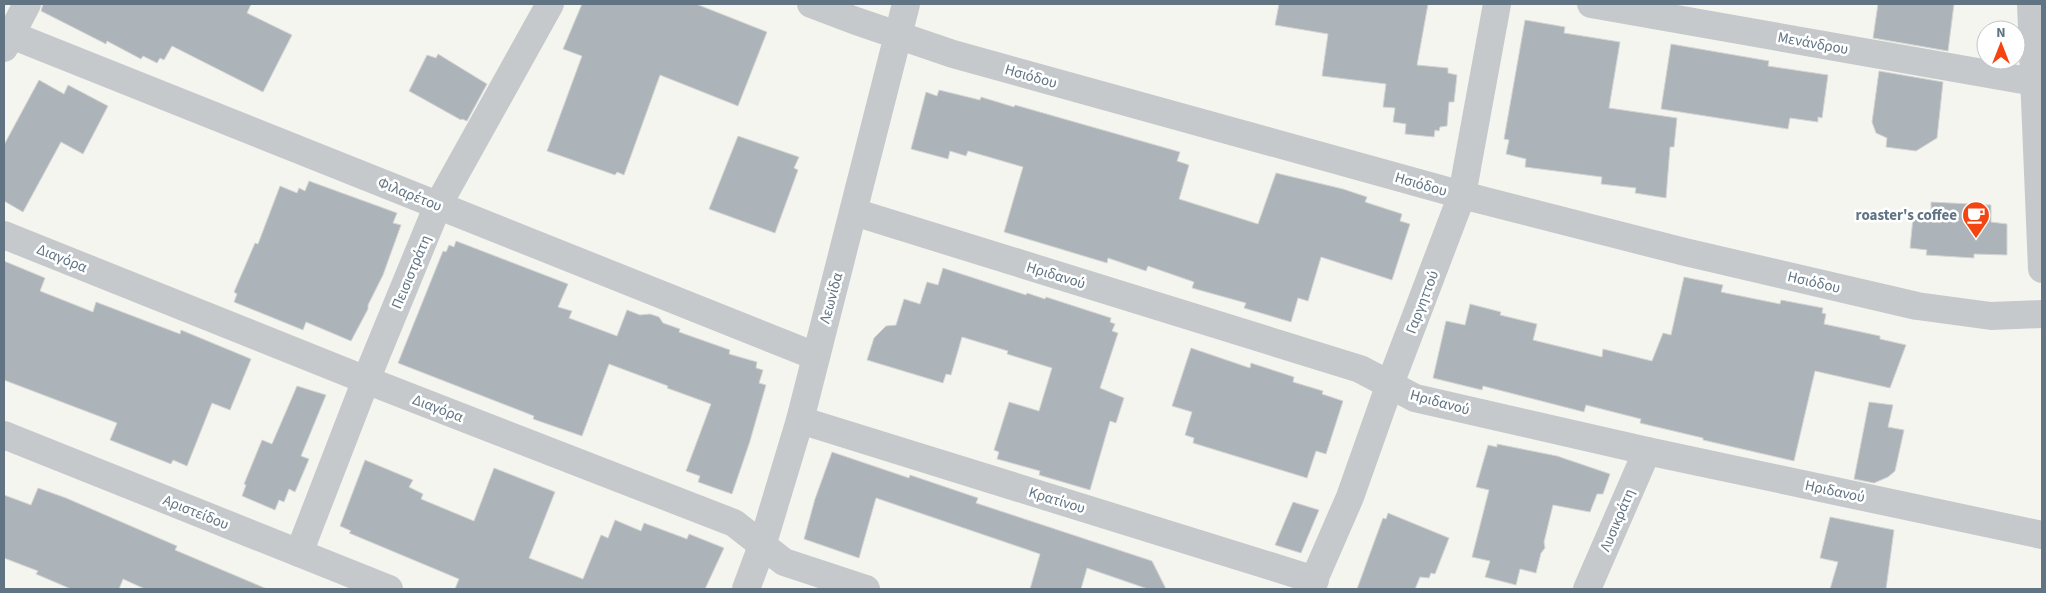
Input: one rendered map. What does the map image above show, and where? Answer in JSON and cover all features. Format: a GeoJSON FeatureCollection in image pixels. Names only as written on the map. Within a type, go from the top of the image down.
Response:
{"type":"FeatureCollection","features":[{"type":"Feature","properties":{"kind":"street"},"geometry":{"type":"LineString","coordinates":[[6,39],[27,4]]}},
{"type":"Feature","properties":{"kind":"street","name":"Πεισιστράτη"},"geometry":{"type":"LineString","coordinates":[[299,553],[366,380],[438,205],[550,4]]}},
{"type":"Feature","properties":{"kind":"street","name":"Ησιόδου"},"geometry":{"type":"LineString","coordinates":[[811,4],[963,57],[1462,195],[1685,252],[1917,306],[1991,316],[2042,314]]}},
{"type":"Feature","properties":{"kind":"street","name":"Λεωνίδα"},"geometry":{"type":"LineString","coordinates":[[746,589],[762,546],[800,420],[906,4]]}},
{"type":"Feature","properties":{"kind":"street","name":"Γαργηττού"},"geometry":{"type":"LineString","coordinates":[[1312,585],[1350,497],[1390,384],[1462,195],[1497,4]]}},
{"type":"Feature","properties":{"kind":"street","name":"Μενάνδρου"},"geometry":{"type":"LineString","coordinates":[[1591,4],[2034,82]]}},
{"type":"Feature","properties":{"kind":"street"},"geometry":{"type":"LineString","coordinates":[[2031,4],[2042,269]]}},
{"type":"Feature","properties":{"kind":"street","name":"Φιλαρέτου"},"geometry":{"type":"LineString","coordinates":[[6,39],[438,205],[815,356]]}},
{"type":"Feature","properties":{"kind":"street","name":"Ηριδανού"},"geometry":{"type":"LineString","coordinates":[[854,212],[1360,369],[1415,398],[1647,451],[2042,534]]}},
{"type":"Feature","properties":{"kind":"street","name":"Διαγόρα"},"geometry":{"type":"LineString","coordinates":[[4,235],[366,380],[734,523],[784,562],[866,589]]}},
{"type":"Feature","properties":{"kind":"street","name":"Κρατίνου"},"geometry":{"type":"LineString","coordinates":[[800,420],[1312,585]]}},
{"type":"Feature","properties":{"kind":"street","name":"Αριστείδου"},"geometry":{"type":"LineString","coordinates":[[4,435],[389,589]]}},
{"type":"Feature","properties":{"kind":"street","name":"Λυσικράτη"},"geometry":{"type":"LineString","coordinates":[[1587,589],[1647,451]]}},
{"type":"Feature","properties":{"kind":"building"},"geometry":{"type":"Polygon","coordinates":[[[43,4],[251,4],[247,13],[292,35],[263,92],[172,46],[164,60],[160,58],[157,63],[143,56],[141,59],[107,41],[106,44],[41,11],[43,4]]]}},
{"type":"Feature","properties":{"kind":"building"},"geometry":{"type":"Polygon","coordinates":[[[582,4],[696,4],[767,32],[738,106],[660,75],[624,175],[617,172],[615,175],[547,151],[582,56],[563,49],[582,4]]]}},
{"type":"Feature","properties":{"kind":"building"},"geometry":{"type":"Polygon","coordinates":[[[1279,4],[1428,4],[1417,65],[1448,68],[1448,73],[1457,75],[1454,102],[1449,102],[1447,126],[1440,127],[1439,131],[1435,130],[1434,137],[1405,134],[1406,124],[1393,122],[1395,108],[1383,107],[1386,84],[1322,76],[1328,34],[1275,25],[1279,4]]]}},
{"type":"Feature","properties":{"kind":"building"},"geometry":{"type":"Polygon","coordinates":[[[1878,4],[1954,4],[1948,51],[1873,38],[1878,4]]]}},
{"type":"Feature","properties":{"kind":"building"},"geometry":{"type":"Polygon","coordinates":[[[1525,20],[1565,27],[1564,33],[1620,42],[1609,108],[1677,118],[1674,147],[1670,147],[1666,198],[1635,193],[1636,188],[1601,184],[1602,177],[1525,167],[1526,159],[1506,154],[1509,140],[1504,139],[1525,20]]]}},
{"type":"Feature","properties":{"kind":"building"},"geometry":{"type":"Polygon","coordinates":[[[1671,44],[1769,61],[1768,66],[1828,75],[1822,118],[1818,117],[1818,122],[1790,118],[1788,129],[1661,109],[1671,44]]]}},
{"type":"Feature","properties":{"kind":"building"},"geometry":{"type":"Polygon","coordinates":[[[438,54],[487,84],[467,121],[461,120],[409,91],[427,55],[436,58],[438,54]]]}},
{"type":"Feature","properties":{"kind":"building"},"geometry":{"type":"Polygon","coordinates":[[[1879,71],[1943,82],[1937,138],[1916,151],[1886,147],[1887,138],[1876,133],[1872,122],[1879,71]]]}},
{"type":"Feature","properties":{"kind":"building"},"geometry":{"type":"Polygon","coordinates":[[[39,80],[64,94],[68,85],[108,106],[83,154],[61,142],[23,212],[4,201],[4,145],[39,80]]]}},
{"type":"Feature","properties":{"kind":"building"},"geometry":{"type":"Polygon","coordinates":[[[939,90],[980,100],[981,97],[1014,107],[1015,105],[1180,152],[1177,161],[1189,165],[1179,199],[1258,224],[1276,173],[1343,189],[1367,197],[1365,202],[1402,214],[1400,221],[1410,224],[1392,280],[1321,257],[1308,301],[1298,298],[1291,322],[1244,308],[1246,303],[1192,288],[1194,282],[1148,266],[1146,271],[1108,258],[1107,263],[1004,232],[1023,167],[968,151],[966,156],[950,151],[948,159],[911,149],[926,92],[937,96],[939,90]]]}},
{"type":"Feature","properties":{"kind":"building"},"geometry":{"type":"Polygon","coordinates":[[[738,136],[799,157],[794,168],[798,170],[775,233],[709,209],[738,136]]]}},
{"type":"Feature","properties":{"kind":"building"},"geometry":{"type":"Polygon","coordinates":[[[309,181],[397,213],[393,223],[401,225],[383,275],[351,341],[306,322],[303,330],[234,302],[237,294],[234,292],[255,243],[258,244],[280,186],[297,193],[299,188],[305,191],[309,181]]]}},
{"type":"Feature","properties":{"kind":"building"},"geometry":{"type":"Polygon","coordinates":[[[1931,202],[1991,205],[1991,222],[2007,224],[2007,255],[1974,254],[1974,258],[1926,255],[1927,250],[1910,248],[1913,218],[1931,219],[1931,202]]]}},
{"type":"Feature","properties":{"kind":"building"},"geometry":{"type":"Polygon","coordinates":[[[456,241],[568,284],[558,307],[572,311],[569,318],[617,336],[627,310],[640,315],[650,314],[659,317],[663,323],[680,329],[679,332],[730,350],[729,354],[757,362],[756,368],[763,370],[759,383],[766,385],[732,494],[698,482],[700,476],[686,471],[711,404],[667,388],[668,386],[609,364],[582,436],[533,419],[534,416],[398,363],[443,251],[446,252],[449,245],[454,247],[456,241]]]}},
{"type":"Feature","properties":{"kind":"building"},"geometry":{"type":"Polygon","coordinates":[[[4,261],[45,278],[40,291],[93,312],[96,302],[180,334],[181,330],[251,359],[230,410],[212,403],[187,466],[173,460],[171,464],[110,440],[117,423],[4,380],[4,261]]]}},
{"type":"Feature","properties":{"kind":"building"},"geometry":{"type":"Polygon","coordinates":[[[943,268],[1026,295],[1027,293],[1045,299],[1046,297],[1111,318],[1110,322],[1115,324],[1112,331],[1118,333],[1100,388],[1124,398],[1116,423],[1110,421],[1090,490],[1039,475],[1040,471],[997,459],[999,452],[994,450],[1009,402],[1039,411],[1052,368],[1007,354],[1008,351],[962,337],[951,375],[946,374],[943,383],[867,360],[874,338],[886,326],[896,325],[904,299],[920,304],[927,282],[938,285],[943,268]]]}},
{"type":"Feature","properties":{"kind":"building"},"geometry":{"type":"Polygon","coordinates":[[[1684,277],[1723,285],[1721,292],[1780,304],[1781,300],[1823,308],[1822,313],[1826,314],[1824,324],[1880,336],[1880,339],[1906,345],[1890,388],[1815,371],[1794,461],[1703,440],[1703,438],[1640,423],[1641,419],[1586,405],[1584,412],[1483,386],[1482,390],[1433,378],[1446,321],[1465,325],[1470,304],[1501,312],[1500,315],[1537,324],[1533,340],[1602,357],[1603,349],[1652,361],[1663,333],[1671,335],[1684,277]]]}},
{"type":"Feature","properties":{"kind":"building"},"geometry":{"type":"Polygon","coordinates":[[[1191,348],[1250,368],[1251,363],[1294,377],[1293,382],[1323,391],[1322,394],[1343,401],[1326,454],[1316,451],[1307,478],[1193,443],[1194,438],[1185,435],[1192,412],[1172,406],[1191,348]]]}},
{"type":"Feature","properties":{"kind":"building"},"geometry":{"type":"Polygon","coordinates":[[[297,386],[326,395],[301,456],[309,459],[295,492],[289,489],[284,502],[279,500],[275,510],[242,496],[246,485],[244,484],[262,440],[272,444],[297,386]]]}},
{"type":"Feature","properties":{"kind":"building"},"geometry":{"type":"Polygon","coordinates":[[[1869,402],[1893,405],[1888,427],[1904,430],[1895,471],[1888,477],[1874,483],[1854,479],[1869,402]]]}},
{"type":"Feature","properties":{"kind":"building"},"geometry":{"type":"Polygon","coordinates":[[[1497,444],[1557,456],[1610,474],[1603,494],[1597,494],[1590,512],[1553,505],[1544,542],[1545,548],[1541,553],[1536,573],[1520,569],[1516,585],[1485,577],[1490,561],[1472,557],[1489,490],[1476,487],[1488,445],[1497,447],[1497,444]]]}},
{"type":"Feature","properties":{"kind":"building"},"geometry":{"type":"Polygon","coordinates":[[[832,452],[909,478],[910,475],[978,498],[976,503],[1152,561],[1166,589],[1148,589],[1087,568],[1081,589],[1030,589],[1040,554],[876,498],[859,558],[804,539],[815,499],[832,452]]]}},
{"type":"Feature","properties":{"kind":"building"},"geometry":{"type":"Polygon","coordinates":[[[365,460],[413,480],[409,487],[423,494],[421,499],[474,521],[494,468],[555,492],[529,558],[583,579],[601,535],[608,538],[615,520],[641,531],[644,523],[687,539],[689,534],[724,548],[705,589],[455,589],[459,579],[349,533],[351,531],[340,526],[365,460]]]}},
{"type":"Feature","properties":{"kind":"building"},"geometry":{"type":"Polygon","coordinates":[[[38,488],[66,498],[177,546],[175,550],[267,589],[145,589],[123,579],[119,589],[71,589],[36,574],[38,571],[4,558],[4,495],[31,505],[38,488]]]}},
{"type":"Feature","properties":{"kind":"building"},"geometry":{"type":"Polygon","coordinates":[[[1293,502],[1319,510],[1301,553],[1275,545],[1293,502]]]}},
{"type":"Feature","properties":{"kind":"building"},"geometry":{"type":"Polygon","coordinates":[[[1388,513],[1449,538],[1435,574],[1431,573],[1429,578],[1420,577],[1415,589],[1357,589],[1383,518],[1386,519],[1388,513]]]}},
{"type":"Feature","properties":{"kind":"building"},"geometry":{"type":"Polygon","coordinates":[[[1830,517],[1894,530],[1886,589],[1830,589],[1838,562],[1820,558],[1830,517]]]}},
{"type":"Feature","properties":{"kind":"place","name":"roaster's coffee"},"geometry":{"type":"Point","coordinates":[1976,239]}}]}
